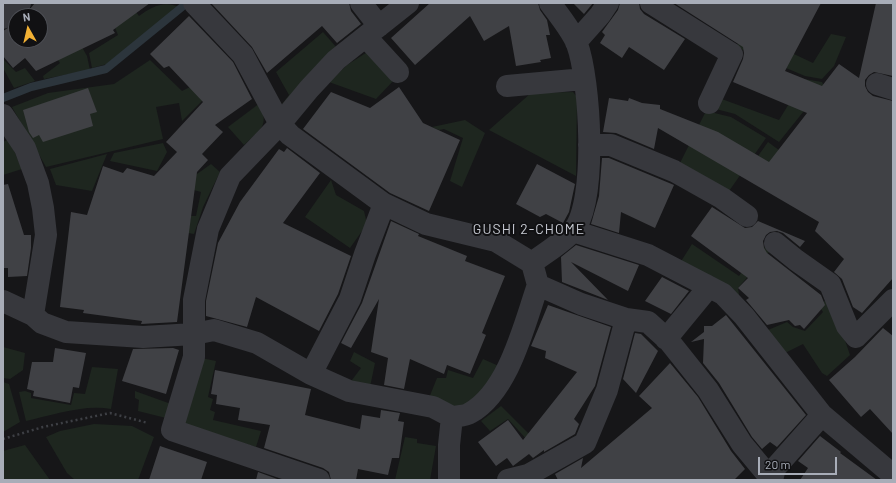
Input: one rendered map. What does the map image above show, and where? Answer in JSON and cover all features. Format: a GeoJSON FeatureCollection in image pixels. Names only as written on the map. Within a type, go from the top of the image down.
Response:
{"type":"FeatureCollection","features":[{"type":"Feature","properties":{"kind":"street"},"geometry":{"type":"LineString","coordinates":[[3,18],[20,3]]}},
{"type":"Feature","properties":{"kind":"street"},"geometry":{"type":"LineString","coordinates":[[362,3],[372,31],[398,72]]}},
{"type":"Feature","properties":{"kind":"street"},"geometry":{"type":"LineString","coordinates":[[319,480],[172,430],[194,356],[194,300],[208,229],[230,176],[280,124],[309,89],[336,60],[408,3]]}},
{"type":"Feature","properties":{"kind":"street"},"geometry":{"type":"LineString","coordinates":[[532,263],[573,231],[583,208],[589,145],[588,101],[576,42],[550,3]]}},
{"type":"Feature","properties":{"kind":"street"},"geometry":{"type":"LineString","coordinates":[[576,42],[600,15],[608,3]]}},
{"type":"Feature","properties":{"kind":"street"},"geometry":{"type":"LineString","coordinates":[[651,3],[732,54],[709,103]]}},
{"type":"Feature","properties":{"kind":"street"},"geometry":{"type":"LineString","coordinates":[[3,301],[33,315],[42,323],[66,332],[143,337],[194,334],[214,330],[257,343],[311,374],[349,391],[433,406],[452,417],[470,414],[490,398],[506,373],[538,285],[532,263],[496,241],[426,224],[384,204],[290,135],[280,124],[243,55],[196,4]]}},
{"type":"Feature","properties":{"kind":"street"},"geometry":{"type":"LineString","coordinates":[[507,86],[584,79]]}},
{"type":"Feature","properties":{"kind":"street"},"geometry":{"type":"LineString","coordinates":[[3,115],[25,148],[38,183],[43,208],[46,235],[33,315]]}},
{"type":"Feature","properties":{"kind":"street"},"geometry":{"type":"LineString","coordinates":[[589,145],[611,146],[674,171],[722,198],[747,216]]}},
{"type":"Feature","properties":{"kind":"street"},"geometry":{"type":"LineString","coordinates":[[311,374],[350,299],[384,204]]}},
{"type":"Feature","properties":{"kind":"street"},"geometry":{"type":"LineString","coordinates":[[573,231],[648,255],[723,294],[744,316],[822,415],[893,475]]}},
{"type":"Feature","properties":{"kind":"street"},"geometry":{"type":"LineString","coordinates":[[775,243],[830,284],[847,326],[856,337],[893,300]]}},
{"type":"Feature","properties":{"kind":"street"},"geometry":{"type":"LineString","coordinates":[[538,285],[581,304],[626,319],[648,322],[669,341],[708,390],[742,444],[772,480]]}},
{"type":"Feature","properties":{"kind":"street"},"geometry":{"type":"LineString","coordinates":[[666,339],[703,294],[706,285]]}},
{"type":"Feature","properties":{"kind":"street"},"geometry":{"type":"LineString","coordinates":[[508,480],[528,475],[585,443],[607,390],[626,319]]}},
{"type":"Feature","properties":{"kind":"street"},"geometry":{"type":"LineString","coordinates":[[772,480],[776,468],[822,415]]}},
{"type":"Feature","properties":{"kind":"street"},"geometry":{"type":"LineString","coordinates":[[449,480],[449,445],[452,417]]}},
{"type":"Feature","properties":{"kind":"path"},"geometry":{"type":"LineString","coordinates":[[3,440],[43,427],[110,414],[172,430]]}},
{"type":"Feature","properties":{"kind":"shaded area"},"geometry":{"type":"Polygon","coordinates":[[[105,3],[129,3],[139,16],[153,7],[163,4],[179,7],[107,64],[92,68],[89,53],[118,35],[105,3]]]}},
{"type":"Feature","properties":{"kind":"shaded area"},"geometry":{"type":"Polygon","coordinates":[[[69,24],[87,56],[90,70],[44,79],[43,76],[60,63],[48,47],[48,42],[69,24]]]}},
{"type":"Feature","properties":{"kind":"shaded area"},"geometry":{"type":"Polygon","coordinates":[[[745,31],[813,63],[831,34],[846,37],[834,66],[822,79],[805,76],[736,47],[745,31]]]}},
{"type":"Feature","properties":{"kind":"shaded area"},"geometry":{"type":"Polygon","coordinates":[[[323,32],[337,48],[286,106],[282,104],[289,95],[276,72],[323,32]]]}},
{"type":"Feature","properties":{"kind":"shaded area"},"geometry":{"type":"Polygon","coordinates":[[[369,51],[396,78],[376,99],[329,82],[347,65],[369,51]]]}},
{"type":"Feature","properties":{"kind":"shaded area"},"geometry":{"type":"Polygon","coordinates":[[[3,59],[16,72],[25,68],[35,81],[14,88],[3,68],[3,59]]]}},
{"type":"Feature","properties":{"kind":"shaded area"},"geometry":{"type":"Polygon","coordinates":[[[150,60],[182,91],[200,82],[209,94],[182,121],[179,103],[156,107],[163,139],[46,167],[12,107],[48,93],[114,84],[150,60]]]}},
{"type":"Feature","properties":{"kind":"shaded area"},"geometry":{"type":"Polygon","coordinates":[[[804,79],[822,82],[824,86],[779,142],[735,114],[712,108],[719,98],[779,120],[804,79]]]}},
{"type":"Feature","properties":{"kind":"shaded area"},"geometry":{"type":"Polygon","coordinates":[[[573,92],[577,97],[576,176],[489,130],[531,93],[573,92]]]}},
{"type":"Feature","properties":{"kind":"shaded area"},"geometry":{"type":"Polygon","coordinates":[[[260,103],[264,117],[262,127],[244,145],[228,127],[260,103]]]}},
{"type":"Feature","properties":{"kind":"shaded area"},"geometry":{"type":"Polygon","coordinates":[[[706,111],[731,117],[766,138],[727,194],[679,165],[706,111]]]}},
{"type":"Feature","properties":{"kind":"shaded area"},"geometry":{"type":"Polygon","coordinates":[[[465,120],[485,133],[462,187],[450,181],[463,138],[444,129],[439,130],[432,127],[465,120]]]}},
{"type":"Feature","properties":{"kind":"shaded area"},"geometry":{"type":"Polygon","coordinates":[[[9,139],[22,169],[3,175],[3,142],[9,139]]]}},
{"type":"Feature","properties":{"kind":"shaded area"},"geometry":{"type":"Polygon","coordinates":[[[768,142],[795,162],[786,175],[758,156],[768,142]]]}},
{"type":"Feature","properties":{"kind":"shaded area"},"geometry":{"type":"Polygon","coordinates":[[[163,143],[167,152],[157,171],[110,161],[114,153],[163,143]]]}},
{"type":"Feature","properties":{"kind":"shaded area"},"geometry":{"type":"Polygon","coordinates":[[[107,154],[92,191],[56,185],[50,169],[107,154]]]}},
{"type":"Feature","properties":{"kind":"shaded area"},"geometry":{"type":"Polygon","coordinates":[[[168,161],[190,179],[211,164],[220,172],[203,207],[194,234],[188,233],[191,216],[196,216],[201,192],[160,181],[168,161]]]}},
{"type":"Feature","properties":{"kind":"shaded area"},"geometry":{"type":"Polygon","coordinates":[[[331,180],[336,195],[364,211],[367,224],[350,248],[305,217],[331,180]]]}},
{"type":"Feature","properties":{"kind":"shaded area"},"geometry":{"type":"Polygon","coordinates":[[[692,244],[739,276],[761,245],[770,251],[738,288],[740,301],[680,263],[692,244]]]}},
{"type":"Feature","properties":{"kind":"shaded area"},"geometry":{"type":"Polygon","coordinates":[[[827,288],[850,355],[827,376],[822,373],[803,344],[785,353],[768,330],[787,322],[793,327],[805,331],[823,312],[819,306],[828,298],[827,288]]]}},
{"type":"Feature","properties":{"kind":"shaded area"},"geometry":{"type":"Polygon","coordinates":[[[3,347],[25,353],[23,370],[10,379],[3,378],[3,347]]]}},
{"type":"Feature","properties":{"kind":"shaded area"},"geometry":{"type":"Polygon","coordinates":[[[354,352],[375,363],[370,387],[349,384],[361,368],[350,361],[354,352]]]}},
{"type":"Feature","properties":{"kind":"shaded area"},"geometry":{"type":"Polygon","coordinates":[[[201,358],[216,361],[208,397],[213,399],[210,410],[215,412],[213,420],[261,431],[256,447],[184,426],[201,358]]]}},
{"type":"Feature","properties":{"kind":"shaded area"},"geometry":{"type":"Polygon","coordinates":[[[483,359],[501,367],[471,405],[456,408],[429,398],[437,378],[446,378],[448,370],[473,378],[483,359]]]}},
{"type":"Feature","properties":{"kind":"shaded area"},"geometry":{"type":"Polygon","coordinates":[[[92,367],[118,369],[111,409],[79,409],[26,421],[19,392],[25,391],[31,393],[31,398],[71,405],[74,393],[85,394],[92,367]]]}},
{"type":"Feature","properties":{"kind":"shaded area"},"geometry":{"type":"Polygon","coordinates":[[[3,382],[9,384],[20,422],[3,432],[3,382]]]}},
{"type":"Feature","properties":{"kind":"shaded area"},"geometry":{"type":"Polygon","coordinates":[[[135,391],[171,404],[166,418],[138,411],[139,400],[135,398],[135,391]]]}},
{"type":"Feature","properties":{"kind":"shaded area"},"geometry":{"type":"Polygon","coordinates":[[[501,406],[534,439],[529,442],[508,419],[490,431],[481,421],[501,406]]]}},
{"type":"Feature","properties":{"kind":"shaded area"},"geometry":{"type":"Polygon","coordinates":[[[94,424],[132,426],[154,437],[138,480],[75,480],[67,473],[46,437],[60,431],[94,424]]]}},
{"type":"Feature","properties":{"kind":"shaded area"},"geometry":{"type":"Polygon","coordinates":[[[405,437],[417,439],[417,443],[436,446],[430,480],[395,480],[405,437]]]}},
{"type":"Feature","properties":{"kind":"shaded area"},"geometry":{"type":"Polygon","coordinates":[[[25,445],[50,480],[3,480],[3,451],[25,445]]]}},
{"type":"Feature","properties":{"kind":"building"},"geometry":{"type":"Polygon","coordinates":[[[35,3],[150,3],[113,30],[115,33],[36,71],[25,58],[13,68],[3,56],[3,31],[8,28],[8,48],[48,48],[48,8],[31,8],[35,3]]]}},
{"type":"Feature","properties":{"kind":"building"},"geometry":{"type":"Polygon","coordinates":[[[211,3],[349,3],[351,11],[361,24],[337,43],[322,26],[267,73],[252,47],[211,3]]]}},
{"type":"Feature","properties":{"kind":"building"},"geometry":{"type":"Polygon","coordinates":[[[430,3],[538,3],[540,10],[547,20],[550,35],[546,35],[551,58],[540,60],[541,62],[516,66],[509,26],[484,41],[470,16],[415,65],[391,38],[430,3]]]}},
{"type":"Feature","properties":{"kind":"building"},"geometry":{"type":"Polygon","coordinates":[[[573,3],[593,3],[584,14],[573,3]]]}},
{"type":"Feature","properties":{"kind":"building"},"geometry":{"type":"Polygon","coordinates":[[[620,3],[639,3],[640,9],[644,14],[685,39],[664,70],[629,47],[622,58],[600,43],[605,35],[602,32],[618,10],[620,3]]]}},
{"type":"Feature","properties":{"kind":"building"},"geometry":{"type":"Polygon","coordinates":[[[674,3],[821,3],[785,71],[822,86],[839,64],[859,78],[876,3],[893,3],[893,76],[874,72],[865,80],[865,86],[868,92],[873,96],[893,101],[893,278],[862,313],[853,307],[842,279],[834,272],[844,259],[815,231],[819,222],[658,128],[654,149],[616,133],[603,132],[609,98],[628,101],[629,98],[642,103],[660,105],[660,109],[718,132],[769,162],[807,113],[733,82],[743,59],[743,47],[674,3]]]}},
{"type":"Feature","properties":{"kind":"building"},"geometry":{"type":"Polygon","coordinates":[[[189,16],[233,62],[252,99],[215,125],[223,132],[202,154],[208,160],[197,172],[177,322],[141,324],[142,321],[83,313],[84,310],[60,307],[71,212],[87,215],[103,166],[123,173],[127,168],[154,176],[177,152],[166,142],[203,102],[169,66],[164,68],[150,54],[189,16]]]}},
{"type":"Feature","properties":{"kind":"building"},"geometry":{"type":"Polygon","coordinates":[[[399,87],[423,123],[460,140],[429,211],[390,193],[303,129],[331,92],[370,108],[399,87]]]}},
{"type":"Feature","properties":{"kind":"building"},"geometry":{"type":"Polygon","coordinates":[[[88,88],[97,112],[90,114],[93,126],[43,142],[39,135],[33,138],[29,132],[23,110],[88,88]]]}},
{"type":"Feature","properties":{"kind":"building"},"geometry":{"type":"Polygon","coordinates":[[[287,148],[320,173],[283,223],[351,256],[338,294],[319,331],[256,297],[247,327],[206,316],[206,301],[218,243],[240,202],[279,149],[284,152],[287,148]]]}},
{"type":"Feature","properties":{"kind":"building"},"geometry":{"type":"Polygon","coordinates":[[[602,158],[609,158],[674,185],[655,228],[621,212],[619,233],[591,224],[599,196],[602,158]]]}},
{"type":"Feature","properties":{"kind":"building"},"geometry":{"type":"Polygon","coordinates":[[[537,164],[575,184],[569,212],[563,223],[546,214],[540,217],[516,204],[537,164]]]}},
{"type":"Feature","properties":{"kind":"building"},"geometry":{"type":"Polygon","coordinates":[[[8,184],[24,235],[31,235],[31,248],[27,276],[8,277],[8,268],[3,268],[3,185],[8,184]]]}},
{"type":"Feature","properties":{"kind":"building"},"geometry":{"type":"Polygon","coordinates":[[[712,207],[745,228],[752,227],[758,221],[805,241],[800,247],[783,233],[777,231],[770,232],[766,235],[763,241],[764,248],[767,253],[821,295],[825,305],[804,329],[800,325],[795,326],[789,320],[767,325],[746,300],[749,298],[738,288],[748,278],[691,236],[712,207]]]}},
{"type":"Feature","properties":{"kind":"building"},"geometry":{"type":"Polygon","coordinates":[[[391,221],[419,234],[418,236],[467,256],[465,261],[505,276],[482,333],[486,335],[470,374],[447,365],[444,374],[410,359],[404,389],[384,385],[388,358],[371,352],[379,299],[351,348],[341,343],[362,303],[391,221]]]}},
{"type":"Feature","properties":{"kind":"building"},"geometry":{"type":"Polygon","coordinates":[[[576,245],[639,265],[628,291],[571,262],[608,300],[562,282],[561,257],[576,245]]]}},
{"type":"Feature","properties":{"kind":"building"},"geometry":{"type":"Polygon","coordinates":[[[662,277],[689,291],[671,314],[645,301],[662,277]]]}},
{"type":"Feature","properties":{"kind":"building"},"geometry":{"type":"Polygon","coordinates":[[[548,305],[611,327],[595,386],[574,419],[579,424],[575,434],[544,452],[544,450],[533,458],[529,454],[513,466],[507,458],[496,466],[478,442],[508,420],[523,440],[577,372],[545,358],[546,351],[531,346],[548,305]]]}},
{"type":"Feature","properties":{"kind":"building"},"geometry":{"type":"Polygon","coordinates":[[[726,315],[806,415],[777,447],[770,442],[762,449],[752,437],[719,383],[703,363],[704,339],[691,342],[704,332],[704,326],[712,326],[726,315]]]}},
{"type":"Feature","properties":{"kind":"building"},"geometry":{"type":"Polygon","coordinates":[[[883,328],[893,336],[893,434],[870,409],[861,417],[829,380],[855,357],[883,328]]]}},
{"type":"Feature","properties":{"kind":"building"},"geometry":{"type":"Polygon","coordinates":[[[635,333],[641,334],[658,351],[636,393],[623,379],[635,333]]]}},
{"type":"Feature","properties":{"kind":"building"},"geometry":{"type":"Polygon","coordinates":[[[55,348],[86,353],[79,388],[73,387],[70,403],[33,396],[34,391],[27,389],[32,362],[53,362],[55,348]]]}},
{"type":"Feature","properties":{"kind":"building"},"geometry":{"type":"Polygon","coordinates":[[[173,348],[179,350],[166,394],[122,381],[133,349],[173,348]]]}},
{"type":"Feature","properties":{"kind":"building"},"geometry":{"type":"Polygon","coordinates":[[[670,363],[698,397],[731,451],[745,469],[734,480],[558,480],[555,474],[583,458],[581,468],[652,408],[639,396],[670,363]]]}},
{"type":"Feature","properties":{"kind":"building"},"geometry":{"type":"Polygon","coordinates":[[[215,370],[311,389],[305,415],[360,429],[362,415],[380,418],[381,410],[400,413],[398,421],[404,422],[399,458],[392,458],[388,475],[358,469],[356,480],[331,480],[329,472],[323,468],[264,448],[270,425],[238,420],[240,408],[216,404],[217,395],[211,394],[215,370]]]}},
{"type":"Feature","properties":{"kind":"building"},"geometry":{"type":"Polygon","coordinates":[[[820,436],[841,452],[840,453],[877,480],[800,480],[808,468],[798,461],[820,436]]]}},
{"type":"Feature","properties":{"kind":"building"},"geometry":{"type":"Polygon","coordinates":[[[160,446],[207,462],[201,480],[149,480],[160,446]]]}},
{"type":"Feature","properties":{"kind":"building"},"geometry":{"type":"Polygon","coordinates":[[[258,472],[280,480],[256,480],[258,472]]]}},
{"type":"Feature","properties":{"kind":"waterway"},"geometry":{"type":"LineString","coordinates":[[3,98],[31,87],[106,69],[187,3]]}},
{"type":"Feature","properties":{"kind":"district","name":"GUSHI 2-CHOME"},"geometry":{"type":"Point","coordinates":[529,229]}}]}
